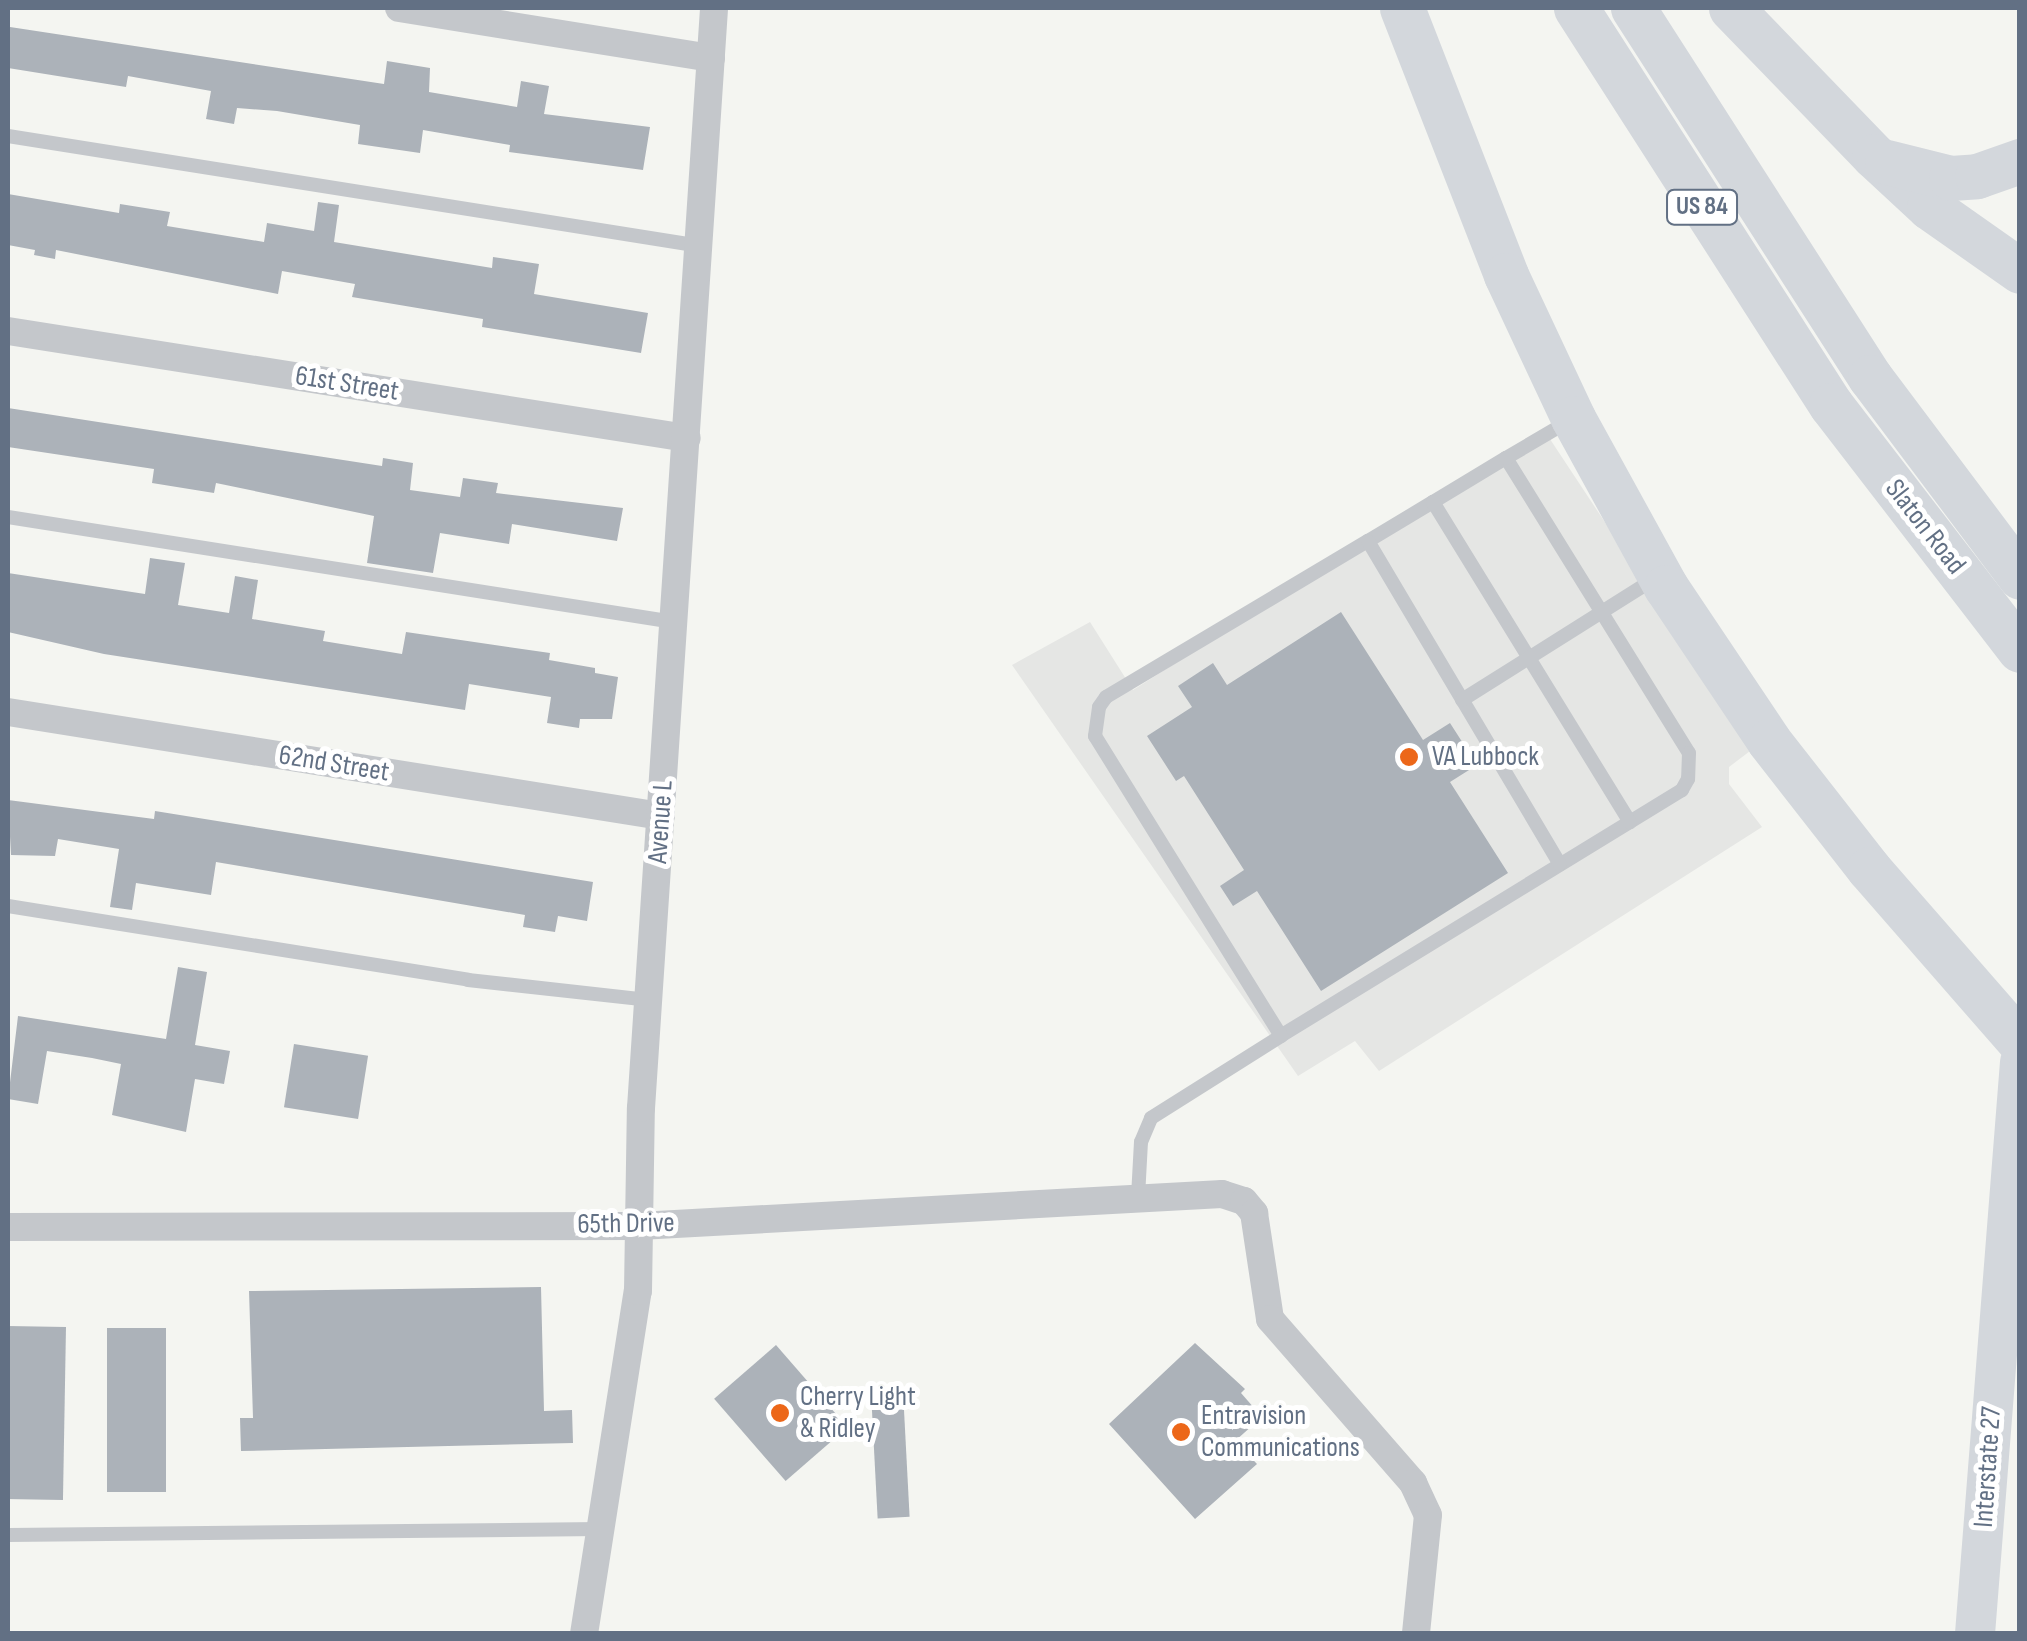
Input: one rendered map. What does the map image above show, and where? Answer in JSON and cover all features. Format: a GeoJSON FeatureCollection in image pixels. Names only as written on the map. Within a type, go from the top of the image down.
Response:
{"type":"FeatureCollection","features":[{"type":"Feature","properties":{"kind":"highway"},"geometry":{"type":"LineString","coordinates":[[1402,8],[1506,274],[1574,418],[1660,576],[1769,741],[1869,870],[2020,1042]]}},
{"type":"Feature","properties":{"kind":"highway","name":"Slaton Road"},"geometry":{"type":"LineString","coordinates":[[1576,8],[1831,405],[2020,650]]}},
{"type":"Feature","properties":{"kind":"highway","name":"Slaton Road"},"geometry":{"type":"LineString","coordinates":[[1632,8],[1870,377],[2020,577]]}},
{"type":"Feature","properties":{"kind":"highway"},"geometry":{"type":"LineString","coordinates":[[1732,8],[1874,156],[1930,206],[2020,271]]}},
{"type":"Feature","properties":{"kind":"highway"},"geometry":{"type":"LineString","coordinates":[[1874,156],[1951,178],[1977,176],[2020,160]]}},
{"type":"Feature","properties":{"kind":"main road","name":"Interstate 27"},"geometry":{"type":"LineString","coordinates":[[1975,1634],[2020,1062]]}},
{"type":"Feature","properties":{"kind":"street"},"geometry":{"type":"LineString","coordinates":[[399,8],[711,58]]}},
{"type":"Feature","properties":{"kind":"street","name":"Avenue L"},"geometry":{"type":"LineString","coordinates":[[584,1634],[638,1290],[648,1000],[714,8]]}},
{"type":"Feature","properties":{"kind":"street","name":"61st Street"},"geometry":{"type":"LineString","coordinates":[[8,331],[688,438]]}},
{"type":"Feature","properties":{"kind":"street","name":"62nd Street"},"geometry":{"type":"LineString","coordinates":[[8,712],[661,816]]}},
{"type":"Feature","properties":{"kind":"street","name":"65th Drive"},"geometry":{"type":"LineString","coordinates":[[8,1227],[639,1226],[1222,1194],[1244,1201],[1254,1213],[1270,1319],[1413,1482],[1428,1515],[1416,1634]]}},
{"type":"Feature","properties":{"kind":"lane"},"geometry":{"type":"LineString","coordinates":[[8,136],[700,246]]}},
{"type":"Feature","properties":{"kind":"lane"},"geometry":{"type":"LineString","coordinates":[[1281,1036],[1095,736],[1094,721],[1106,697],[1574,418]]}},
{"type":"Feature","properties":{"kind":"lane"},"geometry":{"type":"LineString","coordinates":[[1138,1197],[1141,1142],[1151,1118],[1682,790],[1689,753],[1506,458]]}},
{"type":"Feature","properties":{"kind":"lane"},"geometry":{"type":"LineString","coordinates":[[1433,502],[1630,822]]}},
{"type":"Feature","properties":{"kind":"lane"},"geometry":{"type":"LineString","coordinates":[[8,516],[675,622]]}},
{"type":"Feature","properties":{"kind":"lane"},"geometry":{"type":"LineString","coordinates":[[1368,540],[1560,864]]}},
{"type":"Feature","properties":{"kind":"lane"},"geometry":{"type":"LineString","coordinates":[[1462,700],[1660,576]]}},
{"type":"Feature","properties":{"kind":"lane"},"geometry":{"type":"LineString","coordinates":[[8,906],[468,980],[648,1000]]}},
{"type":"Feature","properties":{"kind":"lane"},"geometry":{"type":"LineString","coordinates":[[8,1535],[600,1529]]}},
{"type":"Feature","properties":{"kind":"shaded area","name":"VA Lubbock"},"geometry":{"type":"Polygon","coordinates":[[[1544,430],[1754,748],[1729,767],[1729,784],[1762,827],[1379,1071],[1355,1041],[1298,1076],[1012,665],[1090,622],[1133,690],[1544,430]]]}},
{"type":"Feature","properties":{"kind":"building"},"geometry":{"type":"Polygon","coordinates":[[[10,27],[384,84],[387,61],[430,68],[429,92],[517,107],[521,81],[549,86],[544,114],[650,127],[643,170],[509,152],[510,145],[423,130],[420,153],[358,144],[360,125],[277,111],[237,108],[234,124],[206,119],[211,91],[128,76],[126,87],[8,68],[10,27]]]}},
{"type":"Feature","properties":{"kind":"building"},"geometry":{"type":"Polygon","coordinates":[[[8,194],[119,213],[120,204],[170,212],[167,226],[264,242],[267,223],[314,231],[318,202],[339,205],[334,242],[492,268],[493,257],[539,264],[534,294],[648,313],[641,353],[482,327],[483,319],[352,297],[355,284],[282,271],[278,294],[56,250],[55,259],[34,255],[35,250],[8,245],[8,194]]]}},
{"type":"Feature","properties":{"kind":"building"},"geometry":{"type":"Polygon","coordinates":[[[8,408],[382,466],[383,458],[413,463],[410,490],[460,497],[463,478],[498,483],[496,493],[623,508],[617,541],[512,524],[509,544],[440,533],[433,573],[367,563],[374,516],[216,483],[214,493],[152,483],[154,469],[8,447],[8,408]]]}},
{"type":"Feature","properties":{"kind":"building"},"geometry":{"type":"Polygon","coordinates":[[[150,558],[185,563],[178,605],[229,613],[235,576],[258,580],[252,619],[325,631],[323,641],[402,654],[406,632],[550,653],[549,660],[595,668],[595,673],[618,677],[612,719],[580,719],[579,728],[547,723],[551,697],[469,684],[465,710],[104,654],[8,632],[8,573],[145,594],[150,558]]]}},
{"type":"Feature","properties":{"kind":"building"},"geometry":{"type":"Polygon","coordinates":[[[1341,612],[1423,740],[1450,723],[1477,765],[1450,782],[1508,873],[1321,991],[1257,891],[1233,906],[1220,886],[1244,870],[1184,776],[1176,781],[1147,736],[1192,707],[1178,686],[1213,663],[1227,685],[1341,612]]]}},
{"type":"Feature","properties":{"kind":"building"},"geometry":{"type":"Polygon","coordinates":[[[8,800],[154,819],[155,811],[593,882],[587,921],[558,916],[555,932],[523,927],[525,915],[216,862],[211,895],[136,883],[132,910],[110,907],[119,849],[58,839],[55,856],[11,855],[8,800]]]}},
{"type":"Feature","properties":{"kind":"building"},"geometry":{"type":"Polygon","coordinates":[[[178,967],[207,972],[195,1045],[230,1051],[224,1084],[195,1079],[186,1132],[112,1115],[121,1064],[92,1058],[47,1051],[38,1104],[8,1099],[18,1016],[166,1039],[178,967]]]}},
{"type":"Feature","properties":{"kind":"building"},"geometry":{"type":"Polygon","coordinates":[[[294,1044],[368,1056],[358,1119],[284,1107],[294,1044]]]}},
{"type":"Feature","properties":{"kind":"building"},"geometry":{"type":"Polygon","coordinates":[[[541,1287],[544,1411],[572,1410],[573,1443],[241,1451],[240,1418],[253,1418],[249,1291],[541,1287]]]}},
{"type":"Feature","properties":{"kind":"building"},"geometry":{"type":"Polygon","coordinates":[[[8,1326],[66,1327],[63,1500],[8,1499],[8,1326]]]}},
{"type":"Feature","properties":{"kind":"building"},"geometry":{"type":"Polygon","coordinates":[[[107,1328],[166,1328],[166,1492],[107,1492],[107,1328]]]}},
{"type":"Feature","properties":{"kind":"building","name":"Entravision Communications"},"geometry":{"type":"Polygon","coordinates":[[[1195,1343],[1245,1389],[1241,1393],[1262,1417],[1235,1441],[1257,1464],[1195,1519],[1109,1424],[1195,1343]]]}},
{"type":"Feature","properties":{"kind":"building","name":"Cherry Light & Ridley"},"geometry":{"type":"Polygon","coordinates":[[[776,1345],[848,1427],[786,1481],[714,1399],[776,1345]]]}},
{"type":"Feature","properties":{"kind":"building"},"geometry":{"type":"Polygon","coordinates":[[[903,1391],[910,1517],[878,1519],[871,1393],[903,1391]]]}},
{"type":"Feature","properties":{"kind":"place","name":"VA Lubbock"},"geometry":{"type":"Point","coordinates":[1409,757]}},
{"type":"Feature","properties":{"kind":"place","name":"Cherry Light & Ridley"},"geometry":{"type":"Point","coordinates":[780,1413]}},
{"type":"Feature","properties":{"kind":"place","name":"Entravision Communications"},"geometry":{"type":"Point","coordinates":[1181,1432]}}]}
